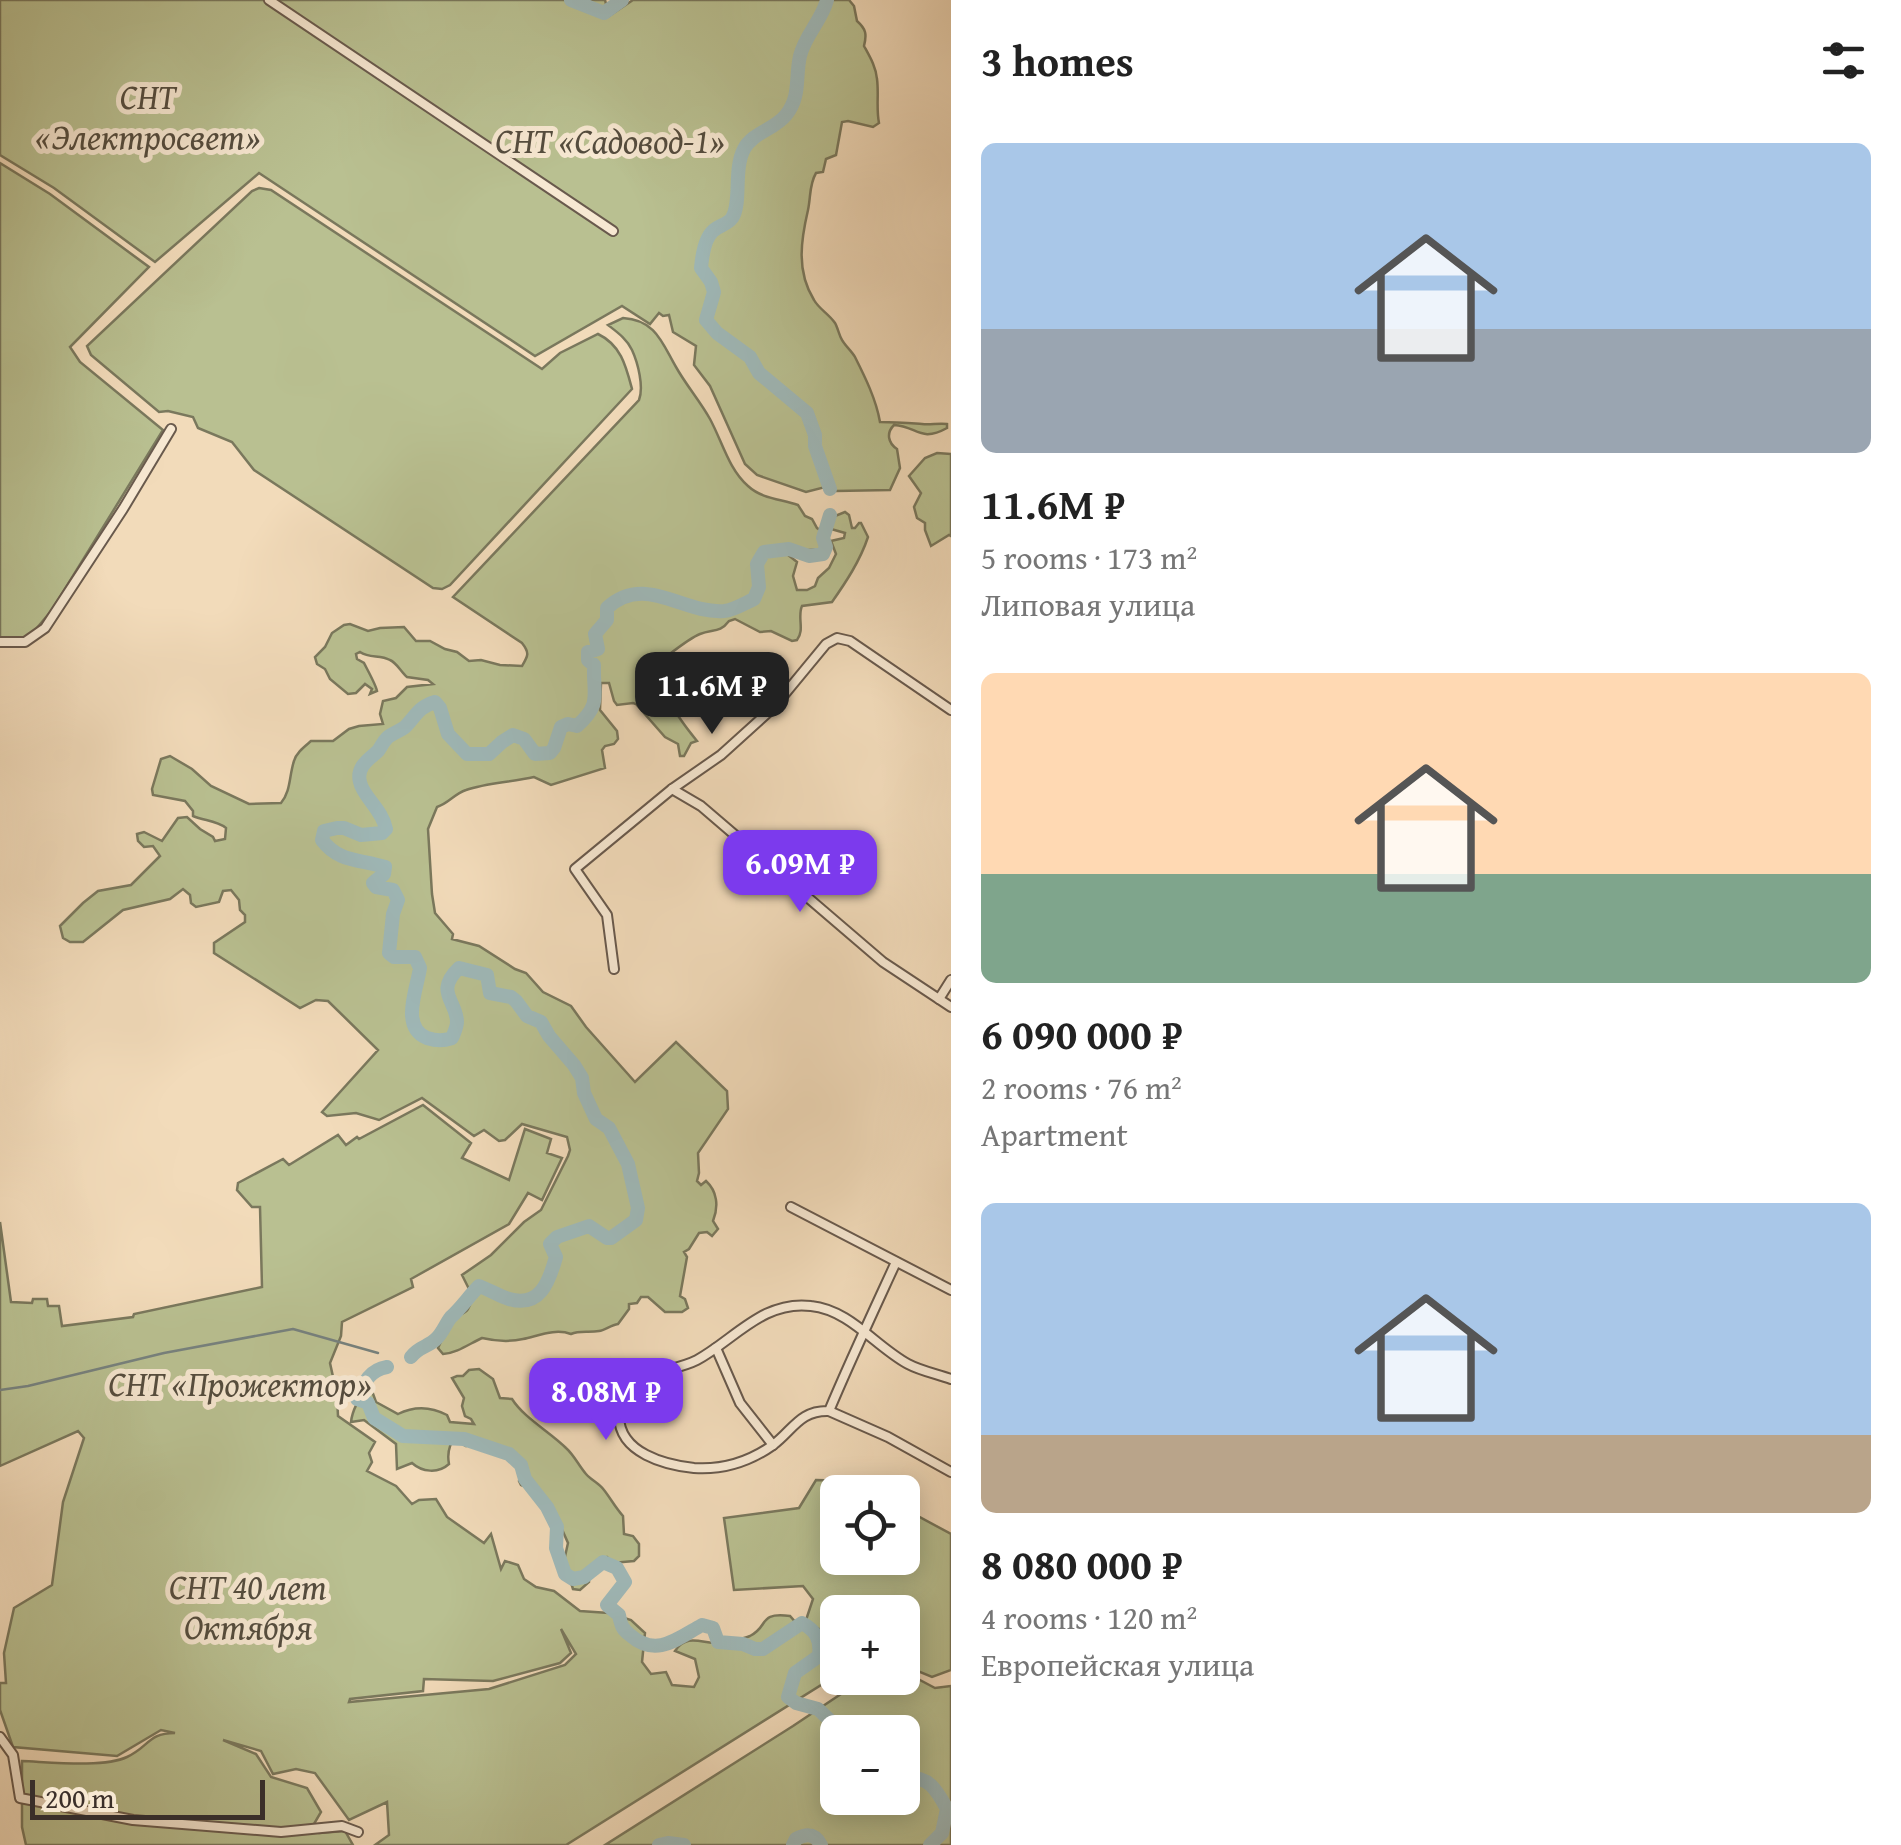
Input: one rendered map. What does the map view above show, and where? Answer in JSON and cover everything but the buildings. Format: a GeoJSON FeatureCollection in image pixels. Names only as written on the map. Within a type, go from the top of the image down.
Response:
{"type":"FeatureCollection","features":[{"type":"Feature","properties":{"kind":"street"},"geometry":{"type":"LineString","coordinates":[[270,0],[613,231]]}},
{"type":"Feature","properties":{"kind":"street"},"geometry":{"type":"LineString","coordinates":[[0,642],[25,642],[45,628],[170,430]]}},
{"type":"Feature","properties":{"kind":"street"},"geometry":{"type":"LineString","coordinates":[[614,970],[607,916],[575,869],[774,707],[826,644],[836,638],[850,642],[951,710]]}},
{"type":"Feature","properties":{"kind":"street"},"geometry":{"type":"LineString","coordinates":[[672,788],[701,806],[883,962],[951,1007]]}},
{"type":"Feature","properties":{"kind":"street"},"geometry":{"type":"LineString","coordinates":[[939,1000],[951,980]]}},
{"type":"Feature","properties":{"kind":"street"},"geometry":{"type":"LineString","coordinates":[[790,1207],[951,1290]]}},
{"type":"Feature","properties":{"kind":"street"},"geometry":{"type":"LineString","coordinates":[[829,1412],[896,1262]]}},
{"type":"Feature","properties":{"kind":"street"},"geometry":{"type":"LineString","coordinates":[[951,1379],[909,1364],[865,1331],[828,1310],[799,1305],[758,1317],[696,1361],[633,1384],[624,1392],[619,1408],[619,1426],[632,1446],[646,1455],[693,1468],[743,1462],[773,1445],[816,1411],[829,1412],[888,1438],[951,1472]]}},
{"type":"Feature","properties":{"kind":"street"},"geometry":{"type":"LineString","coordinates":[[716,1348],[740,1403],[773,1445]]}},
{"type":"Feature","properties":{"kind":"street"},"geometry":{"type":"LineString","coordinates":[[0,1738],[13,1755],[20,1798],[133,1820],[281,1832],[342,1826],[358,1832]]}},
{"type":"Feature","properties":{"kind":"green space"},"geometry":{"type":"Polygon","coordinates":[[[0,0],[605,0],[609,16],[633,0],[849,0],[865,32],[864,46],[875,70],[879,123],[873,127],[842,122],[836,155],[826,159],[823,172],[814,177],[802,244],[804,278],[814,300],[835,323],[842,341],[855,357],[880,422],[947,424],[947,428],[924,434],[894,425],[889,438],[897,449],[900,468],[890,490],[836,491],[829,486],[806,492],[757,475],[745,464],[710,386],[694,365],[696,346],[673,332],[669,315],[659,313],[650,324],[622,306],[535,356],[259,173],[155,262],[54,188],[0,155],[0,0]]]}},
{"type":"Feature","properties":{"kind":"green space"},"geometry":{"type":"Polygon","coordinates":[[[0,163],[50,194],[149,267],[70,347],[80,362],[163,430],[52,610],[25,642],[0,642],[0,163]]]}},
{"type":"Feature","properties":{"kind":"green space"},"geometry":{"type":"Polygon","coordinates":[[[259,188],[271,190],[542,369],[560,353],[598,334],[621,357],[632,389],[450,585],[442,589],[433,588],[254,470],[232,442],[198,428],[193,417],[159,412],[91,355],[87,346],[259,188]]]}},
{"type":"Feature","properties":{"kind":"green space"},"geometry":{"type":"Polygon","coordinates":[[[623,318],[643,323],[657,334],[710,419],[741,479],[759,494],[798,505],[828,535],[821,549],[783,551],[797,562],[793,576],[797,590],[815,586],[829,568],[836,554],[831,541],[844,538],[845,533],[831,529],[835,516],[845,512],[852,528],[861,523],[868,537],[832,602],[802,606],[797,640],[771,631],[760,632],[735,619],[695,636],[659,662],[672,705],[697,741],[691,743],[684,756],[680,756],[678,744],[665,737],[636,704],[617,705],[609,683],[601,683],[600,710],[617,731],[618,739],[602,750],[605,768],[551,785],[534,777],[482,786],[462,792],[437,807],[428,829],[432,894],[435,913],[453,934],[452,939],[479,946],[526,973],[543,992],[571,1006],[635,1082],[676,1042],[727,1091],[728,1109],[698,1153],[697,1181],[701,1185],[706,1181],[713,1189],[713,1221],[718,1229],[712,1236],[699,1233],[684,1252],[687,1257],[680,1296],[688,1308],[665,1312],[648,1297],[641,1297],[637,1303],[629,1304],[618,1324],[601,1330],[553,1332],[513,1341],[482,1338],[443,1354],[438,1348],[452,1318],[466,1312],[473,1297],[462,1275],[541,1210],[568,1156],[567,1137],[522,1124],[505,1140],[499,1141],[484,1130],[474,1136],[422,1098],[379,1120],[356,1113],[327,1116],[322,1112],[378,1050],[328,1001],[316,1000],[300,1008],[214,953],[214,943],[245,922],[239,900],[231,890],[223,891],[219,902],[196,907],[183,889],[170,899],[123,910],[83,942],[63,938],[60,926],[98,891],[131,885],[160,856],[153,846],[144,847],[137,834],[144,832],[162,841],[178,818],[187,817],[215,841],[225,839],[226,828],[193,816],[185,801],[153,795],[161,759],[170,756],[211,786],[249,804],[281,803],[295,758],[311,741],[333,741],[349,729],[383,724],[383,701],[396,698],[407,687],[433,684],[407,677],[386,658],[360,652],[357,659],[364,663],[377,691],[370,694],[372,689],[365,684],[356,693],[348,694],[330,679],[315,657],[332,633],[344,625],[368,631],[404,627],[416,641],[430,641],[469,661],[522,666],[527,654],[522,643],[453,597],[639,400],[641,382],[634,355],[625,339],[608,325],[623,318]]]}},
{"type":"Feature","properties":{"kind":"green space"},"geometry":{"type":"Polygon","coordinates":[[[937,453],[951,454],[951,536],[931,546],[925,523],[917,518],[914,507],[921,493],[909,476],[925,458],[937,453]]]}},
{"type":"Feature","properties":{"kind":"green space"},"geometry":{"type":"Polygon","coordinates":[[[423,1105],[471,1143],[462,1158],[509,1180],[525,1129],[551,1139],[547,1153],[562,1158],[542,1200],[528,1193],[509,1224],[411,1279],[413,1287],[342,1322],[330,1363],[338,1416],[375,1442],[367,1471],[396,1486],[412,1504],[436,1499],[447,1517],[484,1543],[491,1534],[501,1569],[505,1561],[518,1565],[524,1579],[554,1591],[580,1611],[609,1613],[631,1620],[645,1633],[642,1662],[651,1674],[666,1672],[672,1685],[694,1687],[699,1677],[695,1659],[675,1651],[680,1645],[744,1638],[756,1632],[768,1618],[780,1615],[790,1616],[798,1625],[820,1635],[820,1686],[566,1845],[375,1845],[389,1835],[387,1802],[349,1820],[315,1773],[296,1769],[273,1774],[261,1751],[223,1740],[256,1754],[271,1777],[307,1788],[321,1812],[311,1829],[319,1833],[345,1831],[353,1845],[26,1845],[22,1827],[22,1761],[76,1764],[117,1760],[159,1735],[175,1733],[161,1730],[117,1756],[13,1747],[0,1710],[0,1683],[6,1683],[4,1653],[14,1608],[52,1585],[63,1502],[84,1438],[78,1431],[0,1466],[0,1222],[11,1302],[47,1299],[48,1306],[59,1306],[62,1326],[133,1317],[262,1287],[260,1207],[252,1207],[237,1190],[238,1183],[283,1159],[289,1165],[338,1135],[346,1145],[423,1105]],[[561,1629],[571,1653],[560,1663],[493,1681],[424,1679],[423,1691],[349,1702],[489,1689],[565,1665],[576,1654],[561,1629]]]}},
{"type":"Feature","properties":{"kind":"green space"},"geometry":{"type":"Polygon","coordinates":[[[479,1369],[493,1379],[500,1398],[512,1399],[569,1451],[604,1490],[623,1516],[624,1534],[633,1536],[639,1544],[639,1556],[634,1561],[612,1563],[607,1557],[600,1558],[589,1573],[589,1582],[580,1590],[573,1589],[564,1561],[568,1543],[553,1509],[536,1491],[521,1485],[525,1468],[519,1463],[478,1439],[466,1446],[461,1443],[461,1436],[456,1435],[445,1467],[430,1471],[412,1463],[397,1469],[396,1444],[364,1420],[351,1422],[361,1397],[372,1391],[376,1402],[398,1414],[428,1409],[447,1415],[450,1422],[474,1424],[465,1416],[464,1398],[452,1378],[479,1369]]]}},
{"type":"Feature","properties":{"kind":"green space"},"geometry":{"type":"Polygon","coordinates":[[[816,1480],[820,1480],[820,1575],[920,1575],[920,1517],[951,1534],[951,1670],[932,1677],[920,1672],[920,1595],[820,1595],[820,1630],[805,1623],[813,1599],[803,1586],[734,1590],[724,1518],[799,1508],[816,1480]]]}},
{"type":"Feature","properties":{"kind":"green space"},"geometry":{"type":"Polygon","coordinates":[[[920,1680],[935,1688],[951,1686],[951,1845],[605,1845],[840,1695],[920,1695],[920,1680]]]}},
{"type":"Feature","properties":{"kind":"waterway"},"geometry":{"type":"LineString","coordinates":[[571,0],[604,13],[622,0]]}},
{"type":"Feature","properties":{"kind":"waterway"},"geometry":{"type":"LineString","coordinates":[[827,0],[802,48],[791,108],[744,149],[735,212],[710,234],[701,268],[714,292],[706,320],[750,357],[759,373],[807,413],[830,489]]}},
{"type":"Feature","properties":{"kind":"waterway"},"geometry":{"type":"LineString","coordinates":[[411,1357],[437,1338],[479,1286],[509,1299],[528,1300],[542,1291],[550,1275],[556,1257],[550,1244],[557,1237],[589,1226],[611,1238],[636,1220],[638,1208],[628,1164],[609,1128],[596,1119],[574,1065],[541,1022],[527,1016],[511,997],[490,993],[487,975],[459,968],[452,976],[447,990],[457,1022],[452,1038],[434,1040],[419,1033],[412,1007],[420,968],[415,957],[394,957],[389,953],[398,900],[393,890],[373,883],[384,874],[385,867],[336,853],[322,840],[324,831],[344,828],[361,835],[386,829],[362,788],[360,772],[387,738],[435,702],[448,734],[467,754],[489,754],[513,735],[524,739],[535,754],[550,753],[561,727],[577,726],[593,705],[594,665],[588,660],[588,652],[598,649],[595,634],[607,620],[607,608],[635,594],[650,594],[708,610],[736,608],[754,599],[759,587],[757,564],[764,552],[789,549],[809,556],[823,554],[830,515]]}},
{"type":"Feature","properties":{"kind":"waterway"},"geometry":{"type":"LineString","coordinates":[[0,1390],[293,1329],[378,1353]]}},
{"type":"Feature","properties":{"kind":"waterway"},"geometry":{"type":"LineString","coordinates":[[387,1367],[371,1374],[357,1399],[368,1403],[374,1418],[403,1436],[464,1439],[509,1454],[521,1465],[525,1479],[557,1527],[556,1548],[565,1574],[573,1579],[584,1577],[603,1562],[617,1568],[625,1582],[607,1605],[619,1615],[625,1631],[640,1642],[666,1644],[702,1625],[713,1628],[718,1642],[763,1649],[802,1623],[811,1629],[818,1640],[819,1656],[795,1673],[788,1697],[824,1715]]}},
{"type":"Feature","properties":{"kind":"waterway"},"geometry":{"type":"LineString","coordinates":[[920,1779],[931,1786],[947,1809],[942,1833],[930,1845]]}},
{"type":"Feature","properties":{"kind":"waterway"},"geometry":{"type":"LineString","coordinates":[[793,1845],[796,1839],[807,1835],[821,1845]]}},
{"type":"Feature","properties":{"kind":"waterway"},"geometry":{"type":"LineString","coordinates":[[659,1845],[684,1845]]}},
{"type":"Feature","properties":{"kind":"park label","name":"СНТ «Электросвет»"},"geometry":{"type":"Point","coordinates":[148,117]}},
{"type":"Feature","properties":{"kind":"park label","name":"СНТ «Садовод-1»"},"geometry":{"type":"Point","coordinates":[610,141]}},
{"type":"Feature","properties":{"kind":"park label","name":"СНТ «Прожектор»"},"geometry":{"type":"Point","coordinates":[240,1384]}},
{"type":"Feature","properties":{"kind":"park label","name":"СНТ 40 лет Октября"},"geometry":{"type":"Point","coordinates":[248,1607]}}]}
